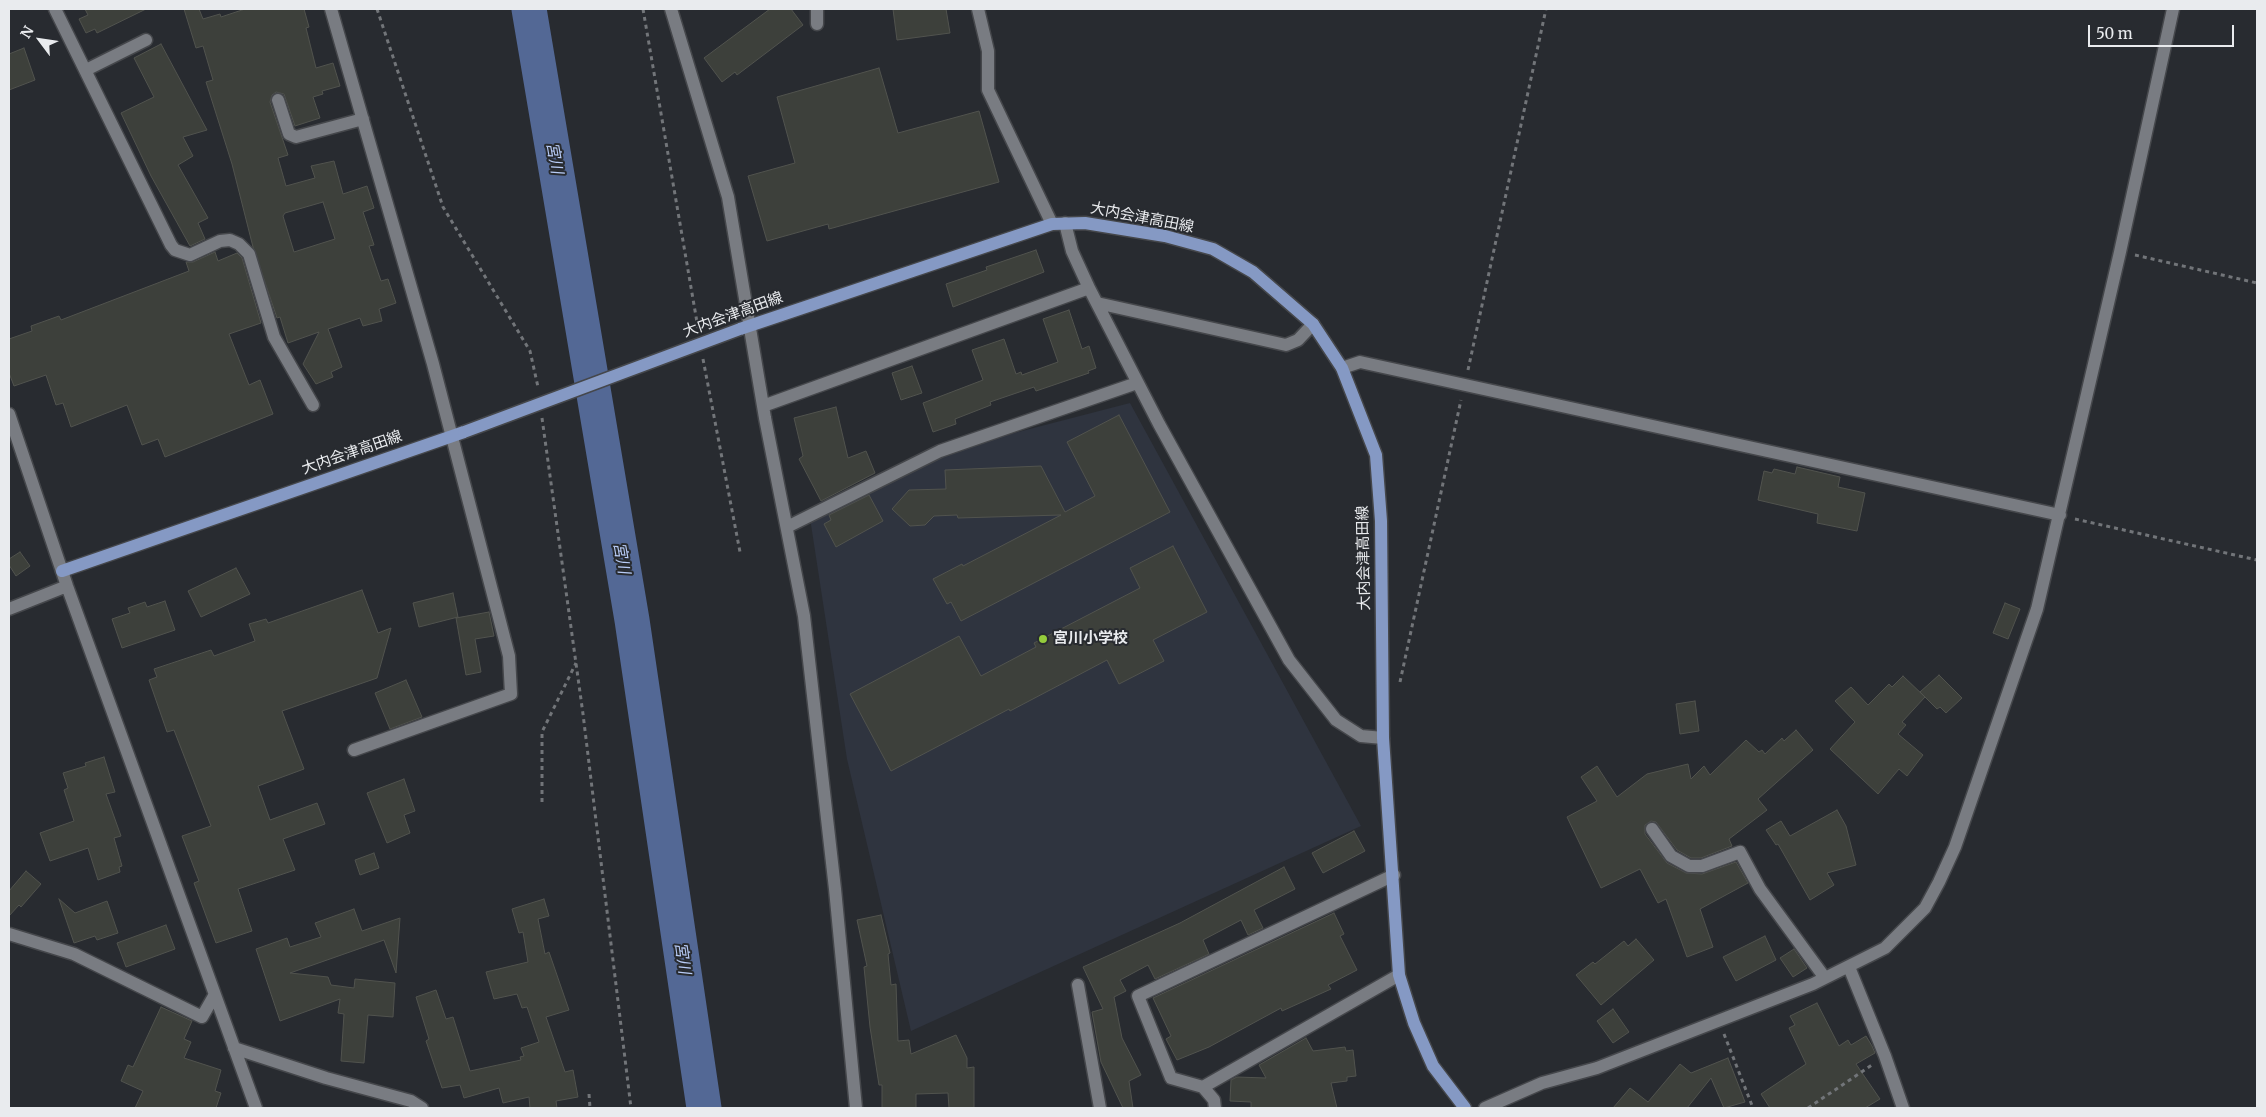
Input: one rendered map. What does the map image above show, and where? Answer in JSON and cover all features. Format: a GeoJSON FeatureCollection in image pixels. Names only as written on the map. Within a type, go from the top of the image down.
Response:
{"type":"FeatureCollection","features":[{"type":"Feature","properties":{"kind":"main road","name":"大内会津高田線"},"geometry":{"type":"LineString","coordinates":[[62,571],[464,432],[745,327],[1058,223],[1085,223],[1117,227],[1166,236],[1213,249],[1253,272],[1314,324],[1342,368],[1376,455],[1381,521],[1383,738],[1394,875],[1399,975],[1414,1023],[1433,1066],[1465,1108]]}},
{"type":"Feature","properties":{"kind":"street"},"geometry":{"type":"LineString","coordinates":[[55,9],[171,245],[175,250],[190,255],[220,241],[230,240],[239,244],[249,254],[274,337],[313,405]]}},
{"type":"Feature","properties":{"kind":"street"},"geometry":{"type":"LineString","coordinates":[[331,9],[433,364],[509,656],[511,694],[354,750]]}},
{"type":"Feature","properties":{"kind":"street"},"geometry":{"type":"LineString","coordinates":[[671,9],[728,197],[745,327],[763,406],[804,616],[835,889],[856,1108]]}},
{"type":"Feature","properties":{"kind":"street"},"geometry":{"type":"LineString","coordinates":[[817,9],[817,24]]}},
{"type":"Feature","properties":{"kind":"street"},"geometry":{"type":"LineString","coordinates":[[978,9],[988,51],[988,90],[1058,223],[1137,383],[1289,660],[1336,720],[1361,736],[1383,738]]}},
{"type":"Feature","properties":{"kind":"street"},"geometry":{"type":"LineString","coordinates":[[1486,1108],[1542,1083],[1597,1068],[1825,978],[1885,948],[1925,908],[1955,847],[2037,609],[2120,252],[2173,9]]}},
{"type":"Feature","properties":{"kind":"street"},"geometry":{"type":"LineString","coordinates":[[86,70],[146,40]]}},
{"type":"Feature","properties":{"kind":"street"},"geometry":{"type":"LineString","coordinates":[[278,100],[290,134],[296,137],[362,119]]}},
{"type":"Feature","properties":{"kind":"street"},"geometry":{"type":"LineString","coordinates":[[763,406],[1089,288]]}},
{"type":"Feature","properties":{"kind":"street"},"geometry":{"type":"LineString","coordinates":[[1097,303],[1286,346],[1298,340],[1314,324]]}},
{"type":"Feature","properties":{"kind":"street"},"geometry":{"type":"LineString","coordinates":[[1342,368],[1360,362],[2060,515]]}},
{"type":"Feature","properties":{"kind":"street"},"geometry":{"type":"LineString","coordinates":[[787,527],[940,451],[1137,383]]}},
{"type":"Feature","properties":{"kind":"street"},"geometry":{"type":"LineString","coordinates":[[9,414],[67,586],[256,1108]]}},
{"type":"Feature","properties":{"kind":"street"},"geometry":{"type":"LineString","coordinates":[[9,609],[67,586]]}},
{"type":"Feature","properties":{"kind":"street"},"geometry":{"type":"LineString","coordinates":[[1652,829],[1671,856],[1689,866],[1702,866],[1740,852],[1760,889],[1825,978]]}},
{"type":"Feature","properties":{"kind":"street"},"geometry":{"type":"LineString","coordinates":[[1215,1108],[1214,1100],[1203,1087],[1171,1078],[1138,996],[1394,875]]}},
{"type":"Feature","properties":{"kind":"street"},"geometry":{"type":"LineString","coordinates":[[9,934],[74,954],[202,1017],[214,996]]}},
{"type":"Feature","properties":{"kind":"street"},"geometry":{"type":"LineString","coordinates":[[1849,966],[1885,1056],[1902,1108]]}},
{"type":"Feature","properties":{"kind":"street"},"geometry":{"type":"LineString","coordinates":[[1203,1087],[1399,975]]}},
{"type":"Feature","properties":{"kind":"street"},"geometry":{"type":"LineString","coordinates":[[1078,984],[1100,1108]]}},
{"type":"Feature","properties":{"kind":"street"},"geometry":{"type":"LineString","coordinates":[[234,1048],[326,1078],[411,1101],[422,1108]]}},
{"type":"Feature","properties":{"kind":"path"},"geometry":{"type":"LineString","coordinates":[[377,9],[443,207],[530,351],[538,392]]}},
{"type":"Feature","properties":{"kind":"path"},"geometry":{"type":"LineString","coordinates":[[643,9],[699,336]]}},
{"type":"Feature","properties":{"kind":"path"},"geometry":{"type":"LineString","coordinates":[[1399,686],[1546,9]]}},
{"type":"Feature","properties":{"kind":"path"},"geometry":{"type":"LineString","coordinates":[[2120,252],[2257,283]]}},
{"type":"Feature","properties":{"kind":"path"},"geometry":{"type":"LineString","coordinates":[[702,355],[740,552]]}},
{"type":"Feature","properties":{"kind":"path"},"geometry":{"type":"LineString","coordinates":[[541,412],[576,662],[631,1108]]}},
{"type":"Feature","properties":{"kind":"path"},"geometry":{"type":"LineString","coordinates":[[2060,515],[2257,560]]}},
{"type":"Feature","properties":{"kind":"path"},"geometry":{"type":"LineString","coordinates":[[542,802],[542,732],[576,662]]}},
{"type":"Feature","properties":{"kind":"path"},"geometry":{"type":"LineString","coordinates":[[1719,1021],[1753,1108]]}},
{"type":"Feature","properties":{"kind":"path"},"geometry":{"type":"LineString","coordinates":[[1808,1108],[1885,1056]]}},
{"type":"Feature","properties":{"kind":"path"},"geometry":{"type":"LineString","coordinates":[[589,1094],[590,1108]]}},
{"type":"Feature","properties":{"kind":"shaded area","name":"宮川小学校"},"geometry":{"type":"Polygon","coordinates":[[[1130,403],[1361,826],[911,1031],[847,759],[810,518],[941,452],[1130,403]]]}},
{"type":"Feature","properties":{"kind":"building"},"geometry":{"type":"Polygon","coordinates":[[[85,9],[146,9],[97,33],[95,29],[86,33],[79,19],[88,15],[85,9]]]}},
{"type":"Feature","properties":{"kind":"building"},"geometry":{"type":"Polygon","coordinates":[[[184,9],[199,9],[203,19],[220,14],[221,17],[245,9],[304,9],[309,27],[306,28],[316,68],[333,63],[340,86],[322,91],[323,94],[313,97],[320,118],[295,126],[284,94],[276,92],[272,95],[270,102],[288,155],[278,158],[286,186],[315,178],[311,166],[334,161],[343,194],[367,186],[374,208],[363,212],[374,245],[369,246],[381,281],[388,279],[396,303],[379,309],[382,321],[363,326],[360,318],[328,329],[342,367],[331,372],[333,377],[316,384],[303,364],[319,332],[288,343],[280,317],[277,318],[253,247],[232,164],[206,82],[213,80],[203,46],[196,48],[184,9]],[[323,202],[285,213],[283,216],[294,252],[335,239],[323,202]]]}},
{"type":"Feature","properties":{"kind":"building"},"geometry":{"type":"Polygon","coordinates":[[[770,9],[791,9],[803,25],[737,75],[735,72],[722,82],[704,58],[770,9]]]}},
{"type":"Feature","properties":{"kind":"building"},"geometry":{"type":"Polygon","coordinates":[[[893,9],[946,9],[950,33],[897,40],[893,9]]]}},
{"type":"Feature","properties":{"kind":"building"},"geometry":{"type":"Polygon","coordinates":[[[161,44],[207,130],[183,137],[193,156],[178,165],[208,218],[198,223],[205,239],[190,246],[151,176],[121,113],[154,97],[134,58],[161,44]]]}},
{"type":"Feature","properties":{"kind":"building"},"geometry":{"type":"Polygon","coordinates":[[[24,48],[35,80],[9,90],[9,54],[24,48]]]}},
{"type":"Feature","properties":{"kind":"building"},"geometry":{"type":"Polygon","coordinates":[[[879,68],[898,133],[979,111],[999,182],[829,229],[828,224],[767,241],[748,176],[795,163],[777,97],[879,68]]]}},
{"type":"Feature","properties":{"kind":"building"},"geometry":{"type":"Polygon","coordinates":[[[1036,250],[1044,272],[953,307],[946,284],[987,270],[986,267],[1036,250]]]}},
{"type":"Feature","properties":{"kind":"building"},"geometry":{"type":"Polygon","coordinates":[[[215,252],[218,261],[237,253],[242,258],[261,323],[229,334],[249,385],[260,380],[273,414],[165,457],[158,439],[142,445],[127,405],[71,427],[63,403],[56,405],[46,375],[14,386],[9,373],[9,339],[32,331],[31,326],[59,316],[61,320],[189,271],[186,262],[193,262],[215,252]]]}},
{"type":"Feature","properties":{"kind":"building"},"geometry":{"type":"Polygon","coordinates":[[[1069,310],[1082,349],[1089,346],[1096,368],[1088,371],[1089,373],[1036,391],[1034,387],[990,402],[991,405],[955,419],[956,424],[933,432],[923,403],[983,380],[972,350],[1004,339],[1016,374],[1021,372],[1022,375],[1058,362],[1043,319],[1069,310]]]}},
{"type":"Feature","properties":{"kind":"building"},"geometry":{"type":"Polygon","coordinates":[[[912,366],[922,393],[901,400],[892,373],[912,366]]]}},
{"type":"Feature","properties":{"kind":"building"},"geometry":{"type":"Polygon","coordinates":[[[836,407],[848,458],[866,451],[875,473],[821,501],[799,459],[803,456],[794,418],[836,407]]]}},
{"type":"Feature","properties":{"kind":"building"},"geometry":{"type":"Polygon","coordinates":[[[1119,415],[1170,512],[961,621],[951,602],[947,604],[933,579],[962,564],[963,566],[1061,515],[958,518],[957,515],[934,516],[925,525],[910,526],[892,509],[909,490],[946,489],[945,470],[1041,466],[1065,512],[1095,496],[1067,442],[1119,415]]]}},
{"type":"Feature","properties":{"kind":"building"},"geometry":{"type":"Polygon","coordinates":[[[1797,467],[1840,477],[1838,487],[1865,493],[1857,531],[1817,523],[1818,514],[1758,500],[1764,471],[1772,473],[1774,469],[1795,474],[1797,467]]]}},
{"type":"Feature","properties":{"kind":"building"},"geometry":{"type":"Polygon","coordinates":[[[869,495],[883,521],[836,547],[824,524],[831,520],[829,515],[869,495]]]}},
{"type":"Feature","properties":{"kind":"building"},"geometry":{"type":"Polygon","coordinates":[[[1173,546],[1207,612],[1153,640],[1164,661],[1119,684],[1107,660],[891,771],[850,694],[959,636],[981,676],[1036,647],[1034,643],[1140,588],[1130,568],[1173,546]]]}},
{"type":"Feature","properties":{"kind":"building"},"geometry":{"type":"Polygon","coordinates":[[[20,552],[30,566],[16,576],[9,565],[9,559],[20,552]]]}},
{"type":"Feature","properties":{"kind":"building"},"geometry":{"type":"Polygon","coordinates":[[[236,568],[250,594],[201,617],[188,591],[236,568]]]}},
{"type":"Feature","properties":{"kind":"building"},"geometry":{"type":"Polygon","coordinates":[[[362,590],[378,633],[391,628],[377,678],[282,711],[304,769],[258,786],[270,820],[317,803],[325,824],[283,839],[295,870],[238,889],[252,931],[216,943],[194,883],[199,881],[182,836],[211,826],[174,730],[167,732],[149,680],[157,677],[154,669],[211,650],[214,656],[255,641],[249,624],[266,619],[268,623],[362,590]]]}},
{"type":"Feature","properties":{"kind":"building"},"geometry":{"type":"Polygon","coordinates":[[[453,593],[458,617],[419,627],[413,603],[453,593]]]}},
{"type":"Feature","properties":{"kind":"building"},"geometry":{"type":"Polygon","coordinates":[[[165,601],[175,630],[122,648],[112,619],[130,613],[128,608],[145,602],[147,607],[165,601]]]}},
{"type":"Feature","properties":{"kind":"building"},"geometry":{"type":"Polygon","coordinates":[[[2005,603],[2020,609],[2008,639],[1993,633],[2005,603]]]}},
{"type":"Feature","properties":{"kind":"building"},"geometry":{"type":"Polygon","coordinates":[[[489,612],[494,636],[475,639],[481,672],[466,675],[456,618],[489,612]]]}},
{"type":"Feature","properties":{"kind":"building"},"geometry":{"type":"Polygon","coordinates":[[[1939,675],[1962,698],[1946,713],[1940,707],[1937,709],[1920,692],[1939,675]]]}},
{"type":"Feature","properties":{"kind":"building"},"geometry":{"type":"Polygon","coordinates":[[[1903,676],[1925,697],[1902,722],[1906,725],[1898,734],[1923,755],[1907,776],[1899,769],[1878,794],[1830,749],[1855,722],[1835,701],[1851,687],[1868,705],[1889,684],[1892,687],[1903,676]]]}},
{"type":"Feature","properties":{"kind":"building"},"geometry":{"type":"Polygon","coordinates":[[[406,680],[422,717],[390,729],[375,693],[406,680]]]}},
{"type":"Feature","properties":{"kind":"building"},"geometry":{"type":"Polygon","coordinates":[[[1695,701],[1699,731],[1680,734],[1676,704],[1695,701]]]}},
{"type":"Feature","properties":{"kind":"building"},"geometry":{"type":"Polygon","coordinates":[[[1796,730],[1813,750],[1758,799],[1767,810],[1729,839],[1732,846],[1701,858],[1691,858],[1677,850],[1656,822],[1651,821],[1645,825],[1645,834],[1667,863],[1686,873],[1702,874],[1736,862],[1748,883],[1700,909],[1713,947],[1687,957],[1666,899],[1658,903],[1640,869],[1601,888],[1567,817],[1597,801],[1581,777],[1597,766],[1617,797],[1647,774],[1688,764],[1691,779],[1704,766],[1710,775],[1746,740],[1759,752],[1762,750],[1765,754],[1782,738],[1784,741],[1796,730]]]}},
{"type":"Feature","properties":{"kind":"building"},"geometry":{"type":"Polygon","coordinates":[[[104,757],[115,792],[106,794],[121,836],[114,838],[122,866],[119,867],[120,872],[98,880],[88,848],[50,861],[40,833],[74,821],[64,790],[68,788],[63,773],[86,766],[85,763],[104,757]]]}},
{"type":"Feature","properties":{"kind":"building"},"geometry":{"type":"Polygon","coordinates":[[[404,779],[415,811],[404,815],[410,833],[387,843],[367,793],[404,779]]]}},
{"type":"Feature","properties":{"kind":"building"},"geometry":{"type":"Polygon","coordinates":[[[1837,810],[1846,826],[1856,865],[1827,873],[1834,885],[1810,900],[1778,844],[1776,845],[1766,830],[1781,821],[1790,836],[1837,810]]]}},
{"type":"Feature","properties":{"kind":"building"},"geometry":{"type":"Polygon","coordinates":[[[1354,831],[1365,851],[1323,873],[1312,853],[1354,831]]]}},
{"type":"Feature","properties":{"kind":"building"},"geometry":{"type":"Polygon","coordinates":[[[374,853],[379,868],[360,875],[355,860],[374,853]]]}},
{"type":"Feature","properties":{"kind":"building"},"geometry":{"type":"Polygon","coordinates":[[[1284,867],[1295,889],[1254,910],[1263,928],[1248,935],[1241,920],[1203,940],[1209,954],[1155,979],[1148,965],[1120,980],[1126,991],[1114,997],[1122,1038],[1141,1075],[1129,1081],[1133,1108],[1123,1108],[1101,1062],[1092,1012],[1103,1009],[1083,967],[1180,923],[1284,867]]]}},
{"type":"Feature","properties":{"kind":"building"},"geometry":{"type":"Polygon","coordinates":[[[26,871],[41,884],[21,907],[19,905],[9,916],[9,891],[26,871]]]}},
{"type":"Feature","properties":{"kind":"building"},"geometry":{"type":"Polygon","coordinates":[[[59,899],[75,913],[107,901],[118,933],[97,940],[95,936],[74,943],[59,899]]]}},
{"type":"Feature","properties":{"kind":"building"},"geometry":{"type":"Polygon","coordinates":[[[544,899],[549,916],[538,919],[545,954],[549,952],[569,1010],[546,1017],[565,1072],[573,1070],[578,1097],[556,1101],[557,1108],[530,1108],[529,1097],[503,1103],[499,1088],[464,1098],[460,1085],[442,1088],[426,1041],[429,1039],[416,997],[436,990],[446,1019],[453,1017],[470,1071],[521,1060],[520,1057],[524,1056],[521,1048],[539,1042],[527,1007],[522,1008],[517,994],[494,999],[486,972],[528,962],[523,932],[519,933],[512,909],[544,899]]]}},
{"type":"Feature","properties":{"kind":"building"},"geometry":{"type":"Polygon","coordinates":[[[354,909],[362,931],[400,918],[396,973],[384,940],[290,973],[328,977],[331,985],[354,988],[355,979],[395,983],[393,1017],[368,1015],[364,1063],[341,1061],[344,1014],[338,1013],[340,999],[280,1021],[256,949],[287,938],[290,947],[321,937],[315,923],[354,909]]]}},
{"type":"Feature","properties":{"kind":"building"},"geometry":{"type":"Polygon","coordinates":[[[1334,913],[1344,934],[1340,936],[1357,970],[1328,985],[1331,989],[1282,1011],[1281,1008],[1209,1047],[1177,1060],[1166,1039],[1171,1036],[1153,998],[1334,913]]]}},
{"type":"Feature","properties":{"kind":"building"},"geometry":{"type":"Polygon","coordinates":[[[881,915],[890,953],[888,954],[891,985],[896,984],[898,1041],[909,1040],[911,1054],[956,1035],[967,1058],[967,1068],[974,1067],[974,1108],[949,1108],[948,1093],[916,1094],[916,1108],[882,1108],[882,1085],[879,1085],[870,1027],[864,967],[867,966],[857,920],[881,915]]]}},
{"type":"Feature","properties":{"kind":"building"},"geometry":{"type":"Polygon","coordinates":[[[166,925],[175,949],[126,967],[117,943],[166,925]]]}},
{"type":"Feature","properties":{"kind":"building"},"geometry":{"type":"Polygon","coordinates":[[[1765,936],[1776,960],[1736,981],[1723,957],[1765,936]]]}},
{"type":"Feature","properties":{"kind":"building"},"geometry":{"type":"Polygon","coordinates":[[[1636,939],[1654,960],[1601,1005],[1576,975],[1593,962],[1595,964],[1624,941],[1628,946],[1636,939]]]}},
{"type":"Feature","properties":{"kind":"building"},"geometry":{"type":"Polygon","coordinates":[[[1794,949],[1807,968],[1793,977],[1780,958],[1794,949]]]}},
{"type":"Feature","properties":{"kind":"building"},"geometry":{"type":"Polygon","coordinates":[[[1817,1003],[1839,1046],[1848,1040],[1851,1045],[1866,1036],[1872,1046],[1875,1053],[1856,1064],[1880,1099],[1865,1108],[1770,1108],[1761,1094],[1806,1064],[1789,1028],[1795,1025],[1790,1016],[1817,1003]]]}},
{"type":"Feature","properties":{"kind":"building"},"geometry":{"type":"Polygon","coordinates":[[[161,1007],[192,1021],[184,1039],[191,1042],[184,1058],[221,1070],[215,1091],[221,1093],[216,1108],[135,1108],[143,1091],[121,1081],[128,1065],[133,1067],[161,1007]]]}},
{"type":"Feature","properties":{"kind":"building"},"geometry":{"type":"Polygon","coordinates":[[[1613,1009],[1629,1032],[1613,1043],[1597,1021],[1613,1009]]]}},
{"type":"Feature","properties":{"kind":"building"},"geometry":{"type":"Polygon","coordinates":[[[1306,1038],[1313,1051],[1345,1047],[1346,1051],[1353,1050],[1356,1076],[1347,1077],[1347,1081],[1331,1083],[1337,1108],[1251,1108],[1251,1102],[1230,1101],[1231,1080],[1237,1077],[1266,1078],[1259,1065],[1306,1038]]]}},
{"type":"Feature","properties":{"kind":"building"},"geometry":{"type":"Polygon","coordinates":[[[1728,1058],[1745,1102],[1724,1108],[1711,1078],[1687,1108],[1613,1108],[1630,1088],[1648,1102],[1680,1064],[1691,1073],[1728,1058]]]}},
{"type":"Feature","properties":{"kind":"waterway","name":"宮川"},"geometry":{"type":"LineString","coordinates":[[529,9],[632,620],[704,1108]]}},
{"type":"Feature","properties":{"kind":"place","name":"宮川小学校"},"geometry":{"type":"Point","coordinates":[1043,639]}}]}
